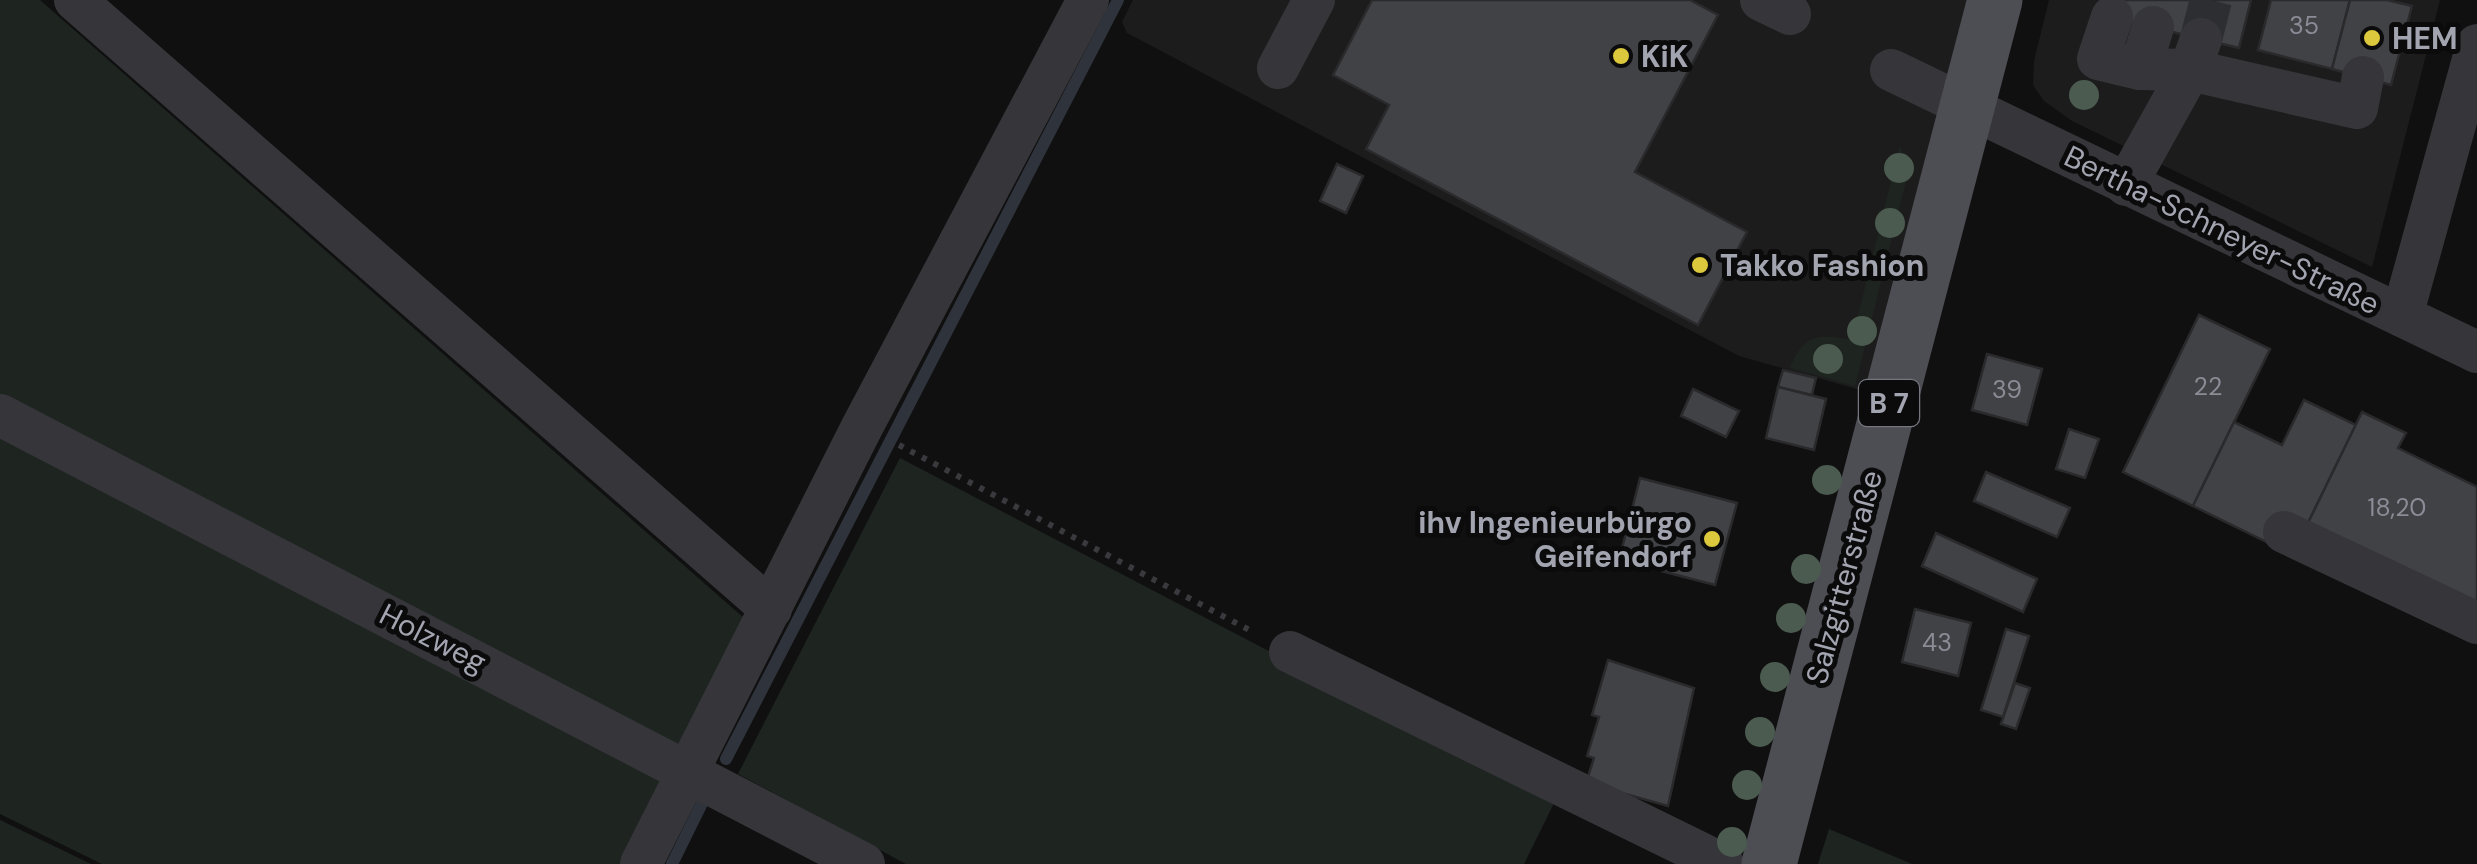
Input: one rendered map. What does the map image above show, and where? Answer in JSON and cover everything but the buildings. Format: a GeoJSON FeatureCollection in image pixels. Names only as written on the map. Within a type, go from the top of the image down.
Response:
{"type":"FeatureCollection","features":[{"type":"Feature","properties":{"kind":"main road","name":"Salzgitterstraße"},"geometry":{"type":"LineString","coordinates":[[1769,864],[1995,0]]}},
{"type":"Feature","properties":{"kind":"street"},"geometry":{"type":"LineString","coordinates":[[76,0],[771,609]]}},
{"type":"Feature","properties":{"kind":"street"},"geometry":{"type":"LineString","coordinates":[[641,864],[1088,0]]}},
{"type":"Feature","properties":{"kind":"street"},"geometry":{"type":"LineString","coordinates":[[1278,68],[1314,0]]}},
{"type":"Feature","properties":{"kind":"street"},"geometry":{"type":"LineString","coordinates":[[2112,17],[2098,58],[2140,69],[2196,55],[2356,108],[2363,77]]}},
{"type":"Feature","properties":{"kind":"street"},"geometry":{"type":"LineString","coordinates":[[2140,69],[2152,27]]}},
{"type":"Feature","properties":{"kind":"street"},"geometry":{"type":"LineString","coordinates":[[2402,316],[2477,45]]}},
{"type":"Feature","properties":{"kind":"street"},"geometry":{"type":"LineString","coordinates":[[2126,185],[2196,55]]}},
{"type":"Feature","properties":{"kind":"street","name":"Bertha-Schneyer-Straße"},"geometry":{"type":"LineString","coordinates":[[1891,70],[1966,110],[2477,352]]}},
{"type":"Feature","properties":{"kind":"street","name":"Holzweg"},"geometry":{"type":"LineString","coordinates":[[0,415],[864,864]]}},
{"type":"Feature","properties":{"kind":"street"},"geometry":{"type":"LineString","coordinates":[[2284,532],[2477,623]]}},
{"type":"Feature","properties":{"kind":"street"},"geometry":{"type":"LineString","coordinates":[[1290,652],[1723,864]]}},
{"type":"Feature","properties":{"kind":"path"},"geometry":{"type":"LineString","coordinates":[[910,450],[1290,652]]}},
{"type":"Feature","properties":{"kind":"shaded area"},"geometry":{"type":"Polygon","coordinates":[[[0,0],[40,0],[753,626],[626,864],[102,864],[0,814],[0,0]]]}},
{"type":"Feature","properties":{"kind":"shaded area"},"geometry":{"type":"Polygon","coordinates":[[[1133,0],[1970,0],[1868,392],[1739,356],[1127,33],[1122,22],[1133,0]]]}},
{"type":"Feature","properties":{"kind":"shaded area","name":"HEM"},"geometry":{"type":"Polygon","coordinates":[[[2049,0],[2440,0],[2372,267],[2072,121],[2044,101],[2033,85],[2034,61],[2049,0]]]}},
{"type":"Feature","properties":{"kind":"shaded area"},"geometry":{"type":"Polygon","coordinates":[[[1900,145],[1907,177],[1855,386],[1790,368],[1807,342],[1822,337],[1852,340],[1900,145]]]}},
{"type":"Feature","properties":{"kind":"shaded area"},"geometry":{"type":"Polygon","coordinates":[[[900,458],[1555,801],[1524,864],[906,864],[738,774],[900,458]]]}},
{"type":"Feature","properties":{"kind":"shaded area"},"geometry":{"type":"Polygon","coordinates":[[[0,820],[91,864],[0,864],[0,820]]]}},
{"type":"Feature","properties":{"kind":"shaded area"},"geometry":{"type":"Polygon","coordinates":[[[1829,829],[1912,864],[1818,864],[1829,829]]]}},
{"type":"Feature","properties":{"kind":"waterway"},"geometry":{"type":"LineString","coordinates":[[726,759],[1118,0]]}},
{"type":"Feature","properties":{"kind":"waterway"},"geometry":{"type":"LineString","coordinates":[[672,864],[702,803]]}},
{"type":"Feature","properties":{"kind":"tunnel"},"geometry":{"type":"LineString","coordinates":[[2201,39],[2211,0]]}},
{"type":"Feature","properties":{"kind":"place","name":"HEM"},"geometry":{"type":"Point","coordinates":[2372,38]}},
{"type":"Feature","properties":{"kind":"place","name":"KiK"},"geometry":{"type":"Point","coordinates":[1621,56]}},
{"type":"Feature","properties":{"kind":"place","name":"Takko Fashion"},"geometry":{"type":"Point","coordinates":[1700,265]}},
{"type":"Feature","properties":{"kind":"place","name":"ihv Ingenieurbürgo Geifendorf"},"geometry":{"type":"Point","coordinates":[1712,539]}}]}
